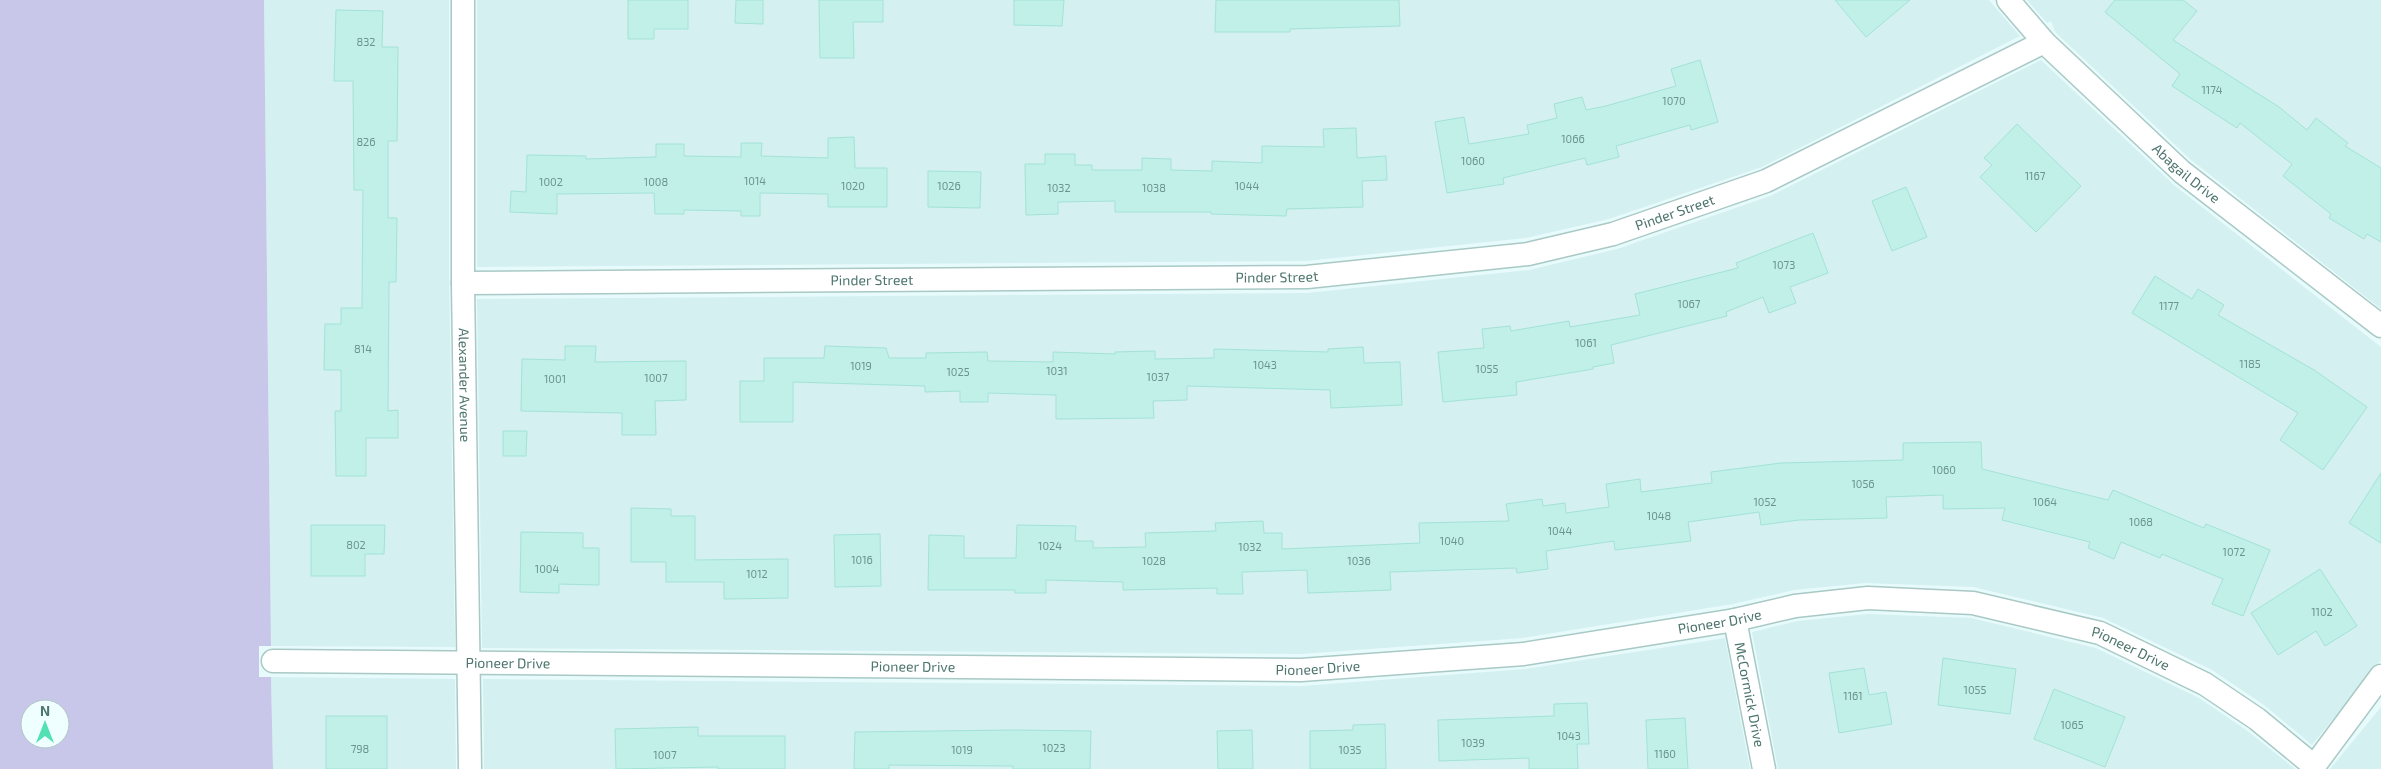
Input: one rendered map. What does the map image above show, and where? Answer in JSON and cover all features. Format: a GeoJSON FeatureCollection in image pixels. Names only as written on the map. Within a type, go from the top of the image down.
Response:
{"type":"FeatureCollection","features":[{"type":"Feature","properties":{"kind":"street","name":"Alexander Avenue"},"geometry":{"type":"LineString","coordinates":[[463,0],[463,283],[470,769]]}},
{"type":"Feature","properties":{"kind":"street","name":"Abagail Drive"},"geometry":{"type":"LineString","coordinates":[[2008,0],[2044,42],[2182,172],[2381,326]]}},
{"type":"Feature","properties":{"kind":"street","name":"Pinder Street"},"geometry":{"type":"LineString","coordinates":[[463,283],[1307,277],[1528,254],[1613,234],[1766,182],[2044,42]]}},
{"type":"Feature","properties":{"kind":"street","name":"Pioneer Drive"},"geometry":{"type":"LineString","coordinates":[[273,661],[1301,670],[1524,654],[1735,620],[1795,606],[1868,598],[1973,602],[2100,633],[2205,684],[2257,719],[2313,767]]}},
{"type":"Feature","properties":{"kind":"street","name":"McCormick Drive"},"geometry":{"type":"LineString","coordinates":[[1735,620],[1764,769]]}},
{"type":"Feature","properties":{"kind":"street"},"geometry":{"type":"LineString","coordinates":[[2313,767],[2381,676]]}},
{"type":"Feature","properties":{"kind":"shaded area"},"geometry":{"type":"Polygon","coordinates":[[[0,0],[264,0],[271,646],[259,646],[259,677],[271,677],[273,769],[0,769],[0,0]]]}},
{"type":"Feature","properties":{"kind":"shaded area"},"geometry":{"type":"Polygon","coordinates":[[[264,0],[449,0],[449,268],[455,647],[271,646],[264,0]]]}},
{"type":"Feature","properties":{"kind":"shaded area"},"geometry":{"type":"Polygon","coordinates":[[[477,0],[1989,0],[2020,36],[1762,167],[1609,219],[1526,238],[1306,261],[477,267],[477,0]]]}},
{"type":"Feature","properties":{"kind":"shaded area"},"geometry":{"type":"Polygon","coordinates":[[[2027,0],[2381,0],[2381,309],[2190,159],[2055,32],[2051,21],[2047,23],[2027,0]]]}},
{"type":"Feature","properties":{"kind":"shaded area"},"geometry":{"type":"Polygon","coordinates":[[[2041,60],[2174,185],[2381,347],[2381,660],[2312,745],[2264,705],[2212,670],[2103,618],[1973,587],[1866,583],[1794,590],[1733,604],[1523,638],[1301,654],[482,648],[477,299],[1307,293],[1529,270],[1617,249],[1770,196],[2041,60]]]}},
{"type":"Feature","properties":{"kind":"shaded area"},"geometry":{"type":"Polygon","coordinates":[[[1868,614],[1971,618],[2096,648],[2199,698],[2249,732],[2295,769],[1778,769],[1752,632],[1797,621],[1868,614]]]}},
{"type":"Feature","properties":{"kind":"shaded area"},"geometry":{"type":"Polygon","coordinates":[[[1725,638],[1750,769],[484,769],[483,679],[1302,686],[1525,669],[1725,638]]]}},
{"type":"Feature","properties":{"kind":"shaded area"},"geometry":{"type":"Polygon","coordinates":[[[271,677],[455,679],[456,769],[273,769],[271,677]]]}},
{"type":"Feature","properties":{"kind":"shaded area"},"geometry":{"type":"Polygon","coordinates":[[[2381,707],[2381,769],[2330,769],[2381,707]]]}},
{"type":"Feature","properties":{"kind":"building"},"geometry":{"type":"Polygon","coordinates":[[[628,0],[688,0],[688,29],[654,29],[654,39],[628,39],[628,0]]]}},
{"type":"Feature","properties":{"kind":"building"},"geometry":{"type":"Polygon","coordinates":[[[736,0],[763,0],[763,24],[735,23],[736,0]]]}},
{"type":"Feature","properties":{"kind":"building"},"geometry":{"type":"Polygon","coordinates":[[[819,0],[883,0],[883,22],[853,22],[854,58],[820,58],[819,0]]]}},
{"type":"Feature","properties":{"kind":"building"},"geometry":{"type":"Polygon","coordinates":[[[1014,0],[1064,0],[1062,26],[1014,25],[1014,0]]]}},
{"type":"Feature","properties":{"kind":"building"},"geometry":{"type":"Polygon","coordinates":[[[1216,0],[1399,0],[1400,26],[1290,29],[1290,32],[1215,32],[1216,0]]]}},
{"type":"Feature","properties":{"kind":"building"},"geometry":{"type":"Polygon","coordinates":[[[1835,0],[1910,0],[1866,37],[1835,0]]]}},
{"type":"Feature","properties":{"kind":"building"},"geometry":{"type":"Polygon","coordinates":[[[2115,0],[2183,0],[2197,11],[2173,40],[2279,107],[2307,130],[2316,118],[2348,143],[2345,146],[2381,168],[2381,242],[2367,234],[2364,239],[2329,218],[2331,214],[2283,176],[2292,164],[2240,123],[2237,128],[2172,86],[2180,74],[2105,12],[2115,0]]]}},
{"type":"Feature","properties":{"kind":"building"},"geometry":{"type":"Polygon","coordinates":[[[336,10],[383,11],[382,47],[398,47],[397,141],[388,141],[388,218],[397,218],[396,282],[389,282],[388,411],[398,410],[398,438],[366,438],[366,476],[336,476],[335,411],[341,411],[341,370],[324,370],[325,324],[341,324],[341,308],[362,308],[363,190],[354,190],[353,81],[334,81],[336,10]]]}},
{"type":"Feature","properties":{"kind":"building"},"geometry":{"type":"Polygon","coordinates":[[[1700,60],[1718,122],[1691,130],[1690,125],[1616,146],[1619,157],[1587,165],[1585,158],[1503,178],[1504,184],[1447,193],[1435,122],[1464,117],[1469,144],[1529,134],[1527,125],[1557,118],[1554,104],[1582,97],[1586,110],[1676,86],[1671,69],[1700,60]]]}},
{"type":"Feature","properties":{"kind":"building"},"geometry":{"type":"Polygon","coordinates":[[[2017,124],[2081,186],[2036,232],[1980,177],[1992,165],[1984,158],[2017,124]]]}},
{"type":"Feature","properties":{"kind":"building"},"geometry":{"type":"Polygon","coordinates":[[[1356,128],[1357,158],[1386,156],[1387,180],[1362,181],[1363,207],[1287,209],[1286,216],[1211,214],[1211,212],[1115,212],[1115,201],[1058,202],[1058,214],[1026,215],[1025,164],[1045,164],[1045,154],[1075,154],[1075,165],[1092,165],[1092,170],[1142,170],[1142,158],[1171,159],[1171,170],[1212,171],[1212,161],[1262,163],[1262,146],[1324,147],[1323,129],[1356,128]]]}},
{"type":"Feature","properties":{"kind":"building"},"geometry":{"type":"Polygon","coordinates":[[[854,137],[855,168],[887,168],[887,207],[828,207],[828,194],[760,193],[760,216],[741,216],[741,211],[684,210],[684,214],[655,214],[654,193],[557,194],[557,214],[510,212],[511,191],[526,192],[527,155],[586,156],[586,159],[656,157],[656,144],[684,144],[684,156],[741,157],[741,143],[762,143],[761,156],[828,158],[828,138],[854,137]]]}},
{"type":"Feature","properties":{"kind":"building"},"geometry":{"type":"Polygon","coordinates":[[[928,171],[981,172],[980,208],[928,207],[928,171]]]}},
{"type":"Feature","properties":{"kind":"building"},"geometry":{"type":"Polygon","coordinates":[[[1906,187],[1927,237],[1892,251],[1872,201],[1906,187]]]}},
{"type":"Feature","properties":{"kind":"building"},"geometry":{"type":"Polygon","coordinates":[[[1813,233],[1828,273],[1790,287],[1796,303],[1769,313],[1763,297],[1726,312],[1727,316],[1611,345],[1614,363],[1593,367],[1593,369],[1516,382],[1517,395],[1443,402],[1438,352],[1484,348],[1482,329],[1510,326],[1511,331],[1569,321],[1570,327],[1640,315],[1635,294],[1738,268],[1736,263],[1813,233]]]}},
{"type":"Feature","properties":{"kind":"building"},"geometry":{"type":"Polygon","coordinates":[[[2155,276],[2192,299],[2198,289],[2224,305],[2218,315],[2314,370],[2367,407],[2323,470],[2280,440],[2298,413],[2132,313],[2155,276]]]}},
{"type":"Feature","properties":{"kind":"building"},"geometry":{"type":"Polygon","coordinates":[[[565,346],[596,346],[595,362],[686,361],[686,400],[655,401],[656,435],[622,435],[622,413],[521,411],[522,359],[565,360],[565,346]]]}},
{"type":"Feature","properties":{"kind":"building"},"geometry":{"type":"Polygon","coordinates":[[[825,346],[886,348],[889,358],[926,358],[926,353],[987,352],[988,361],[1053,362],[1053,352],[1115,354],[1115,352],[1155,351],[1155,359],[1214,358],[1214,349],[1328,352],[1328,349],[1363,347],[1364,363],[1400,362],[1402,405],[1331,408],[1330,390],[1187,386],[1187,400],[1153,401],[1154,418],[1056,419],[1056,395],[988,393],[988,402],[960,402],[960,391],[925,392],[925,386],[793,382],[793,422],[740,422],[740,381],[764,381],[764,358],[824,358],[825,346]]]}},
{"type":"Feature","properties":{"kind":"building"},"geometry":{"type":"Polygon","coordinates":[[[503,431],[527,431],[526,456],[503,456],[503,431]]]}},
{"type":"Feature","properties":{"kind":"building"},"geometry":{"type":"Polygon","coordinates":[[[1981,442],[1982,469],[2108,500],[2113,490],[2204,528],[2206,524],[2270,550],[2243,616],[2212,604],[2223,579],[2162,554],[2160,558],[2121,542],[2114,559],[2088,548],[2090,542],[2002,520],[2005,508],[1943,509],[1943,495],[1886,497],[1887,518],[1799,520],[1761,525],[1759,512],[1688,522],[1691,541],[1615,550],[1614,541],[1546,551],[1548,569],[1517,573],[1516,568],[1390,572],[1391,590],[1308,593],[1307,570],[1242,572],[1243,594],[1217,594],[1217,588],[1123,590],[1123,582],[1046,580],[1046,593],[1015,593],[1015,590],[928,590],[929,535],[964,536],[964,558],[1016,558],[1017,525],[1076,526],[1075,541],[1093,541],[1093,548],[1146,547],[1145,533],[1216,531],[1215,523],[1263,521],[1264,533],[1282,533],[1282,549],[1420,543],[1419,523],[1509,521],[1506,504],[1542,499],[1543,506],[1565,503],[1566,513],[1609,507],[1606,484],[1640,479],[1641,492],[1712,483],[1711,472],[1781,463],[1903,460],[1903,443],[1981,442]]]}},
{"type":"Feature","properties":{"kind":"building"},"geometry":{"type":"Polygon","coordinates":[[[2381,473],[2381,543],[2349,523],[2381,473]]]}},
{"type":"Feature","properties":{"kind":"building"},"geometry":{"type":"Polygon","coordinates":[[[631,508],[671,509],[671,516],[695,516],[695,560],[788,559],[788,598],[724,599],[724,582],[666,582],[666,562],[631,562],[631,508]]]}},
{"type":"Feature","properties":{"kind":"building"},"geometry":{"type":"Polygon","coordinates":[[[311,525],[385,525],[384,554],[365,554],[365,576],[311,576],[311,525]]]}},
{"type":"Feature","properties":{"kind":"building"},"geometry":{"type":"Polygon","coordinates":[[[521,532],[583,533],[583,548],[599,548],[599,585],[559,584],[559,593],[520,592],[521,532]]]}},
{"type":"Feature","properties":{"kind":"building"},"geometry":{"type":"Polygon","coordinates":[[[880,534],[881,586],[835,587],[834,535],[880,534]]]}},
{"type":"Feature","properties":{"kind":"building"},"geometry":{"type":"Polygon","coordinates":[[[2320,569],[2357,626],[2325,646],[2316,631],[2278,655],[2251,613],[2320,569]]]}},
{"type":"Feature","properties":{"kind":"building"},"geometry":{"type":"Polygon","coordinates":[[[1943,658],[2016,669],[2010,714],[1938,705],[1943,658]]]}},
{"type":"Feature","properties":{"kind":"building"},"geometry":{"type":"Polygon","coordinates":[[[1864,668],[1869,695],[1886,692],[1892,724],[1839,733],[1829,673],[1864,668]]]}},
{"type":"Feature","properties":{"kind":"building"},"geometry":{"type":"Polygon","coordinates":[[[2054,689],[2125,717],[2105,767],[2034,739],[2054,689]]]}},
{"type":"Feature","properties":{"kind":"building"},"geometry":{"type":"Polygon","coordinates":[[[1587,703],[1589,744],[1577,744],[1578,769],[1529,769],[1529,758],[1439,761],[1438,720],[1554,716],[1554,704],[1587,703]]]}},
{"type":"Feature","properties":{"kind":"building"},"geometry":{"type":"Polygon","coordinates":[[[326,716],[387,716],[387,769],[326,769],[326,716]]]}},
{"type":"Feature","properties":{"kind":"building"},"geometry":{"type":"Polygon","coordinates":[[[1685,718],[1688,769],[1648,769],[1646,720],[1685,718]]]}},
{"type":"Feature","properties":{"kind":"building"},"geometry":{"type":"Polygon","coordinates":[[[1385,724],[1386,769],[1310,769],[1310,731],[1353,730],[1353,725],[1385,724]]]}},
{"type":"Feature","properties":{"kind":"building"},"geometry":{"type":"Polygon","coordinates":[[[698,727],[698,736],[785,736],[785,769],[718,769],[718,767],[616,769],[615,729],[698,727]]]}},
{"type":"Feature","properties":{"kind":"building"},"geometry":{"type":"Polygon","coordinates":[[[1252,730],[1253,769],[1218,769],[1217,731],[1252,730]]]}},
{"type":"Feature","properties":{"kind":"building"},"geometry":{"type":"Polygon","coordinates":[[[1091,731],[1090,769],[1013,769],[1013,766],[889,765],[889,769],[854,769],[855,732],[1091,731]]]}}]}
